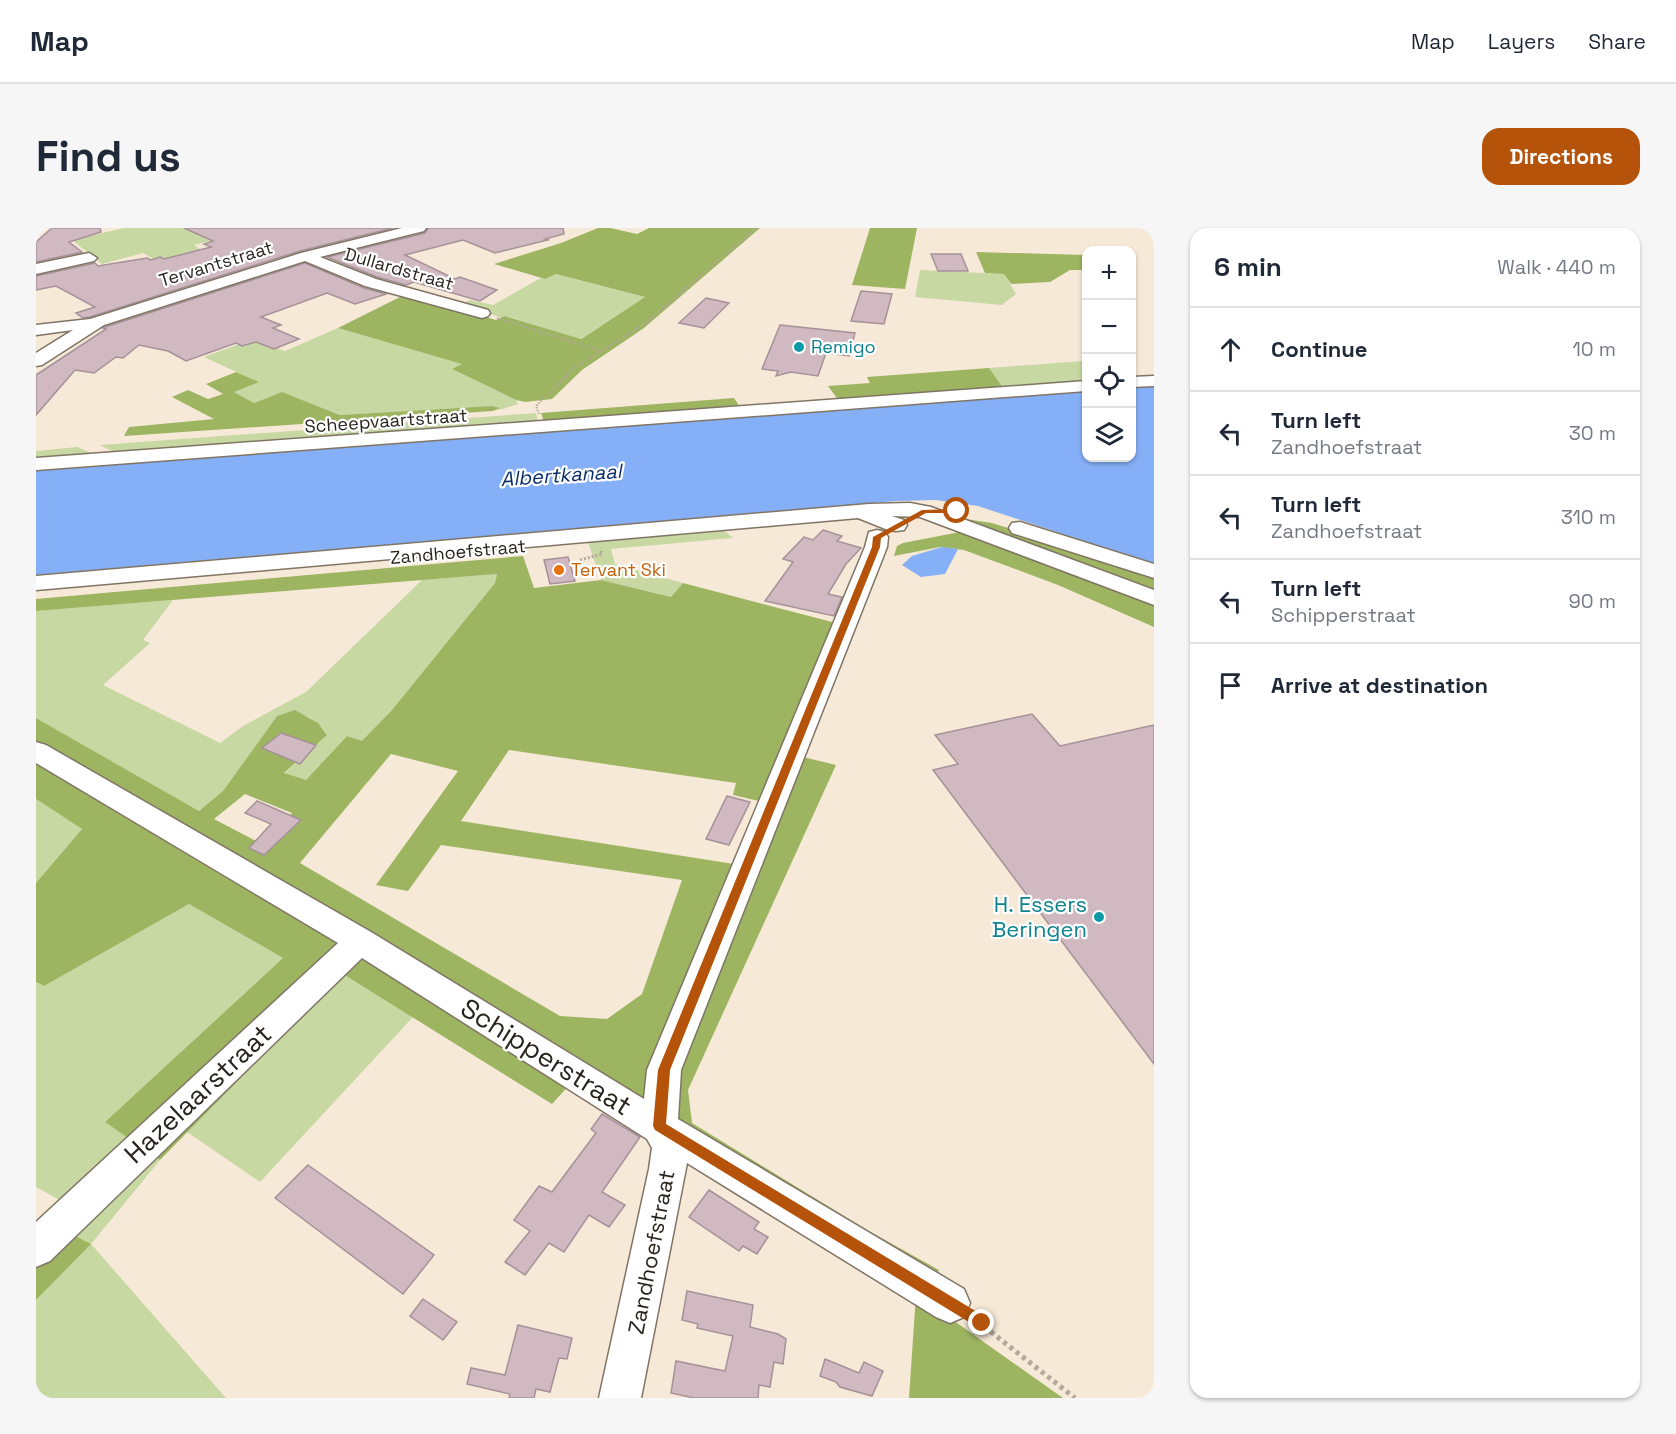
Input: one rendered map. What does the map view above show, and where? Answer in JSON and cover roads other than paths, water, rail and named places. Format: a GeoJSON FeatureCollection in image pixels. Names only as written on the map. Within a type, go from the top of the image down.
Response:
{"type":"FeatureCollection","features":[{"type":"Feature","properties":{"kind":"street","name":"Tervantstraat"},"geometry":{"type":"LineString","coordinates":[[36,361],[98,321],[306,256],[419,228]]}},
{"type":"Feature","properties":{"kind":"street","name":"Dullardstraat"},"geometry":{"type":"LineString","coordinates":[[306,256],[361,281],[425,296],[482,313]]}},
{"type":"Feature","properties":{"kind":"street"},"geometry":{"type":"LineString","coordinates":[[36,270],[89,258]]}},
{"type":"Feature","properties":{"kind":"street"},"geometry":{"type":"LineString","coordinates":[[36,330],[98,321]]}},
{"type":"Feature","properties":{"kind":"street"},"geometry":{"type":"LineString","coordinates":[[1136,382],[1154,381]]}},
{"type":"Feature","properties":{"kind":"street"},"geometry":{"type":"LineString","coordinates":[[36,464],[1082,386]]}},
{"type":"Feature","properties":{"kind":"street","name":"Scheepvaartstraat"},"geometry":{"type":"LineString","coordinates":[[36,447],[701,396]]}},
{"type":"Feature","properties":{"kind":"street"},"geometry":{"type":"LineString","coordinates":[[79,444],[106,453],[105,459]]}},
{"type":"Feature","properties":{"kind":"street"},"geometry":{"type":"LineString","coordinates":[[36,583],[860,511],[910,509],[957,511],[992,519],[1154,571]]}},
{"type":"Feature","properties":{"kind":"street"},"geometry":{"type":"LineString","coordinates":[[860,511],[887,531],[924,511],[1154,598]]}},
{"type":"Feature","properties":{"kind":"street","name":"Zandhoefstraat"},"geometry":{"type":"LineString","coordinates":[[36,588],[817,520],[887,531],[876,547],[664,1070],[659,1126],[670,1148],[668,1168],[620,1398]]}},
{"type":"Feature","properties":{"kind":"street","name":"Schipperstraat"},"geometry":{"type":"LineString","coordinates":[[36,751],[360,941],[950,1303]]}},
{"type":"Feature","properties":{"kind":"street","name":"Hazelaarstraat"},"geometry":{"type":"LineString","coordinates":[[36,1248],[360,941]]}},
{"type":"Feature","properties":{"kind":"water","name":"Albertkanaal"},"geometry":{"type":"Polygon","coordinates":[[[1154,386],[1154,564],[978,506],[936,500],[896,501],[36,575],[36,469],[1082,391],[1082,462],[1136,462],[1136,388],[1154,386]]]}},
{"type":"Feature","properties":{"kind":"water"},"geometry":{"type":"Polygon","coordinates":[[[942,547],[958,549],[945,574],[921,577],[902,565],[912,556],[942,547]]]}},
{"type":"Feature","properties":{"kind":"place","name":"Remigo"},"geometry":{"type":"Point","coordinates":[799,347]}},
{"type":"Feature","properties":{"kind":"place","name":"Tervant Ski"},"geometry":{"type":"Point","coordinates":[559,570]}},
{"type":"Feature","properties":{"kind":"place","name":"H. Essers Beringen"},"geometry":{"type":"Point","coordinates":[1099,917]}}]}
